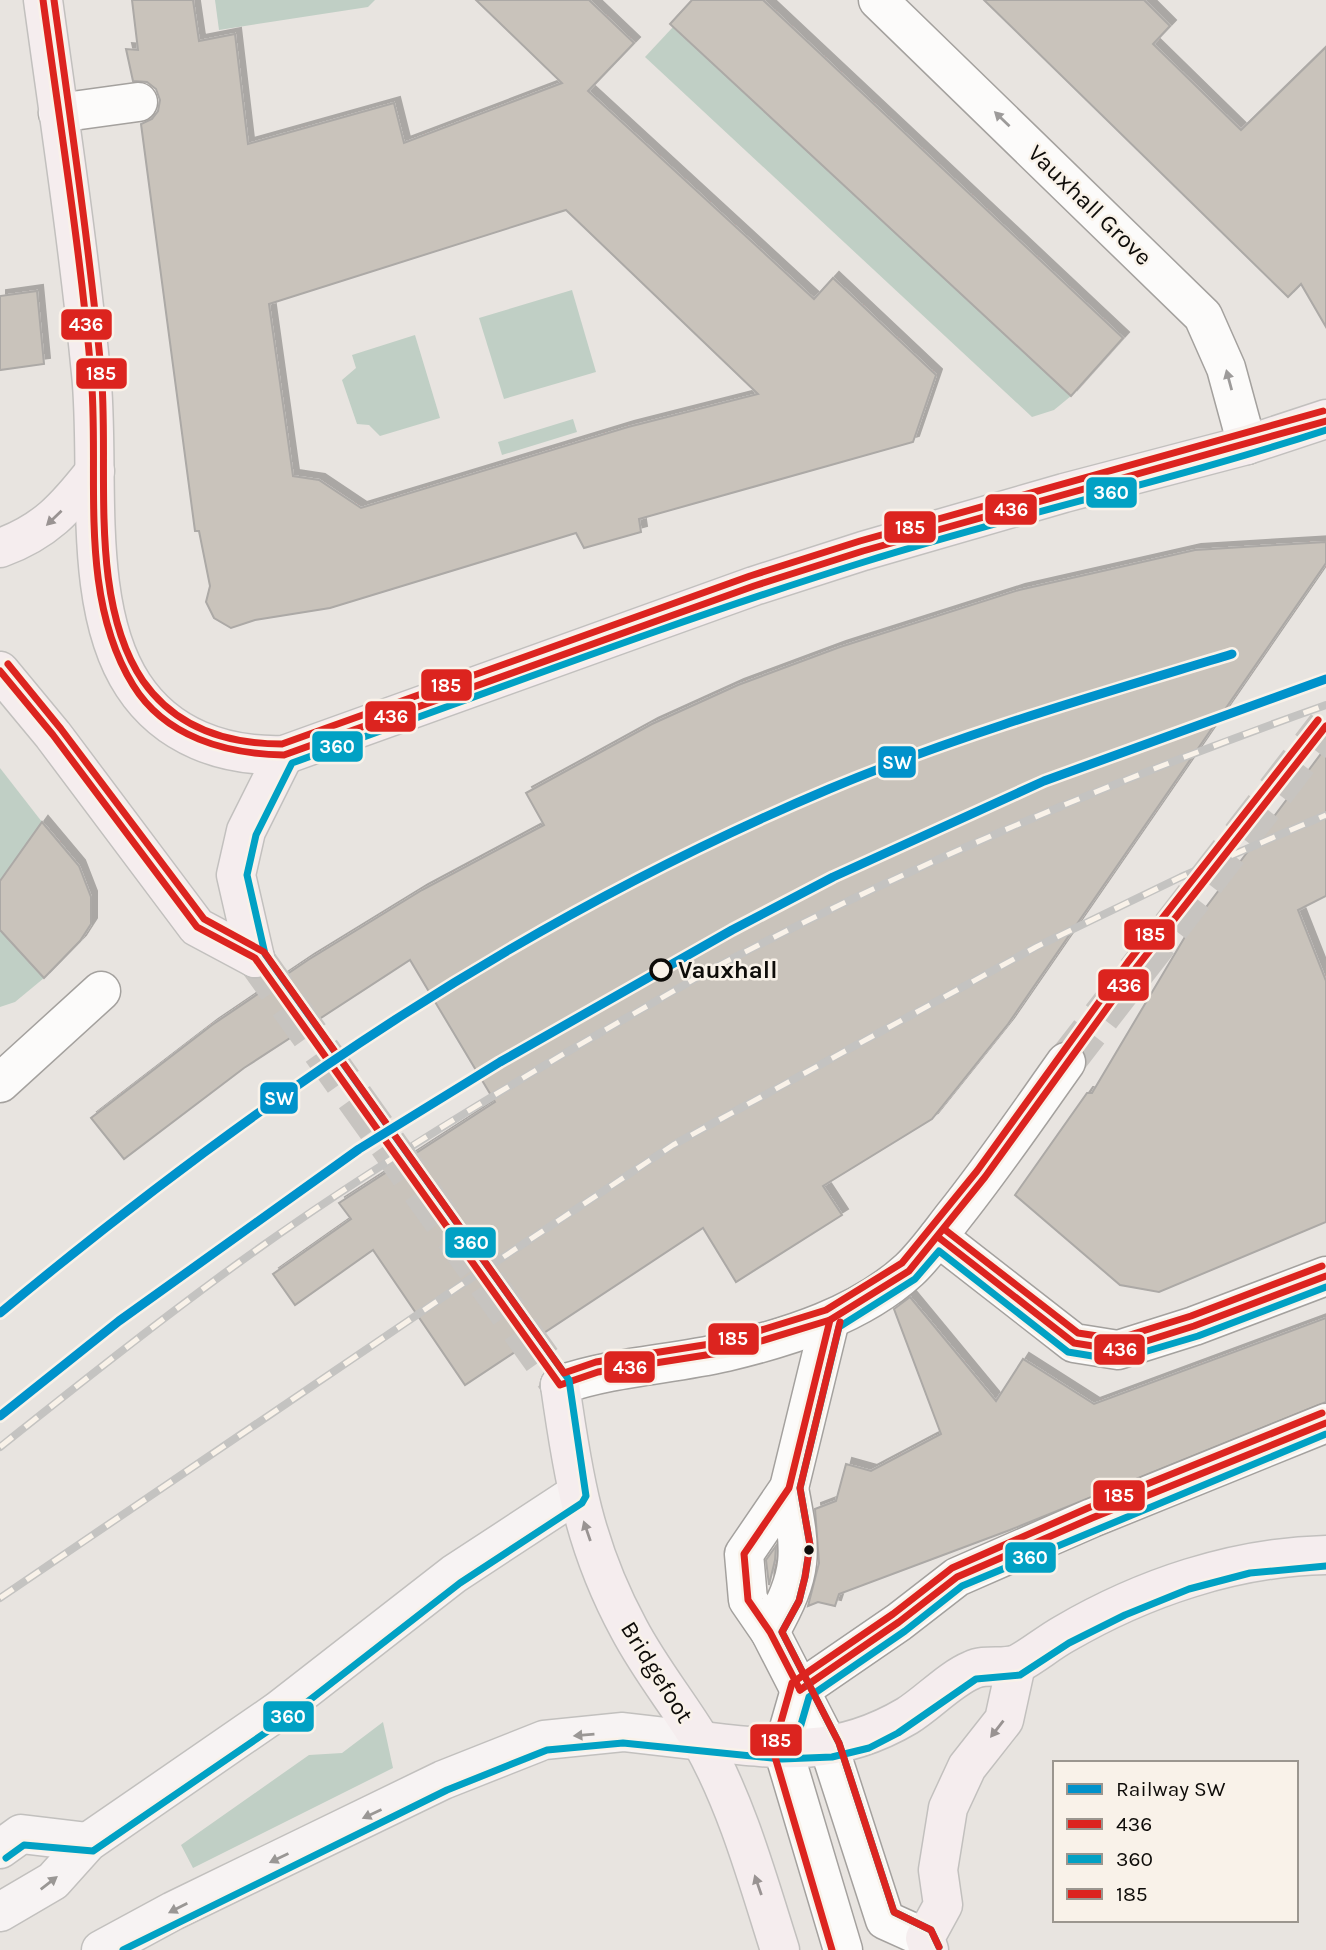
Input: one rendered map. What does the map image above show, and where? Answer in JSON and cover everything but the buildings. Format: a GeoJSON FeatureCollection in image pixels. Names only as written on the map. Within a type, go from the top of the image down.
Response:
{"type":"FeatureCollection","features":[{"type":"Feature","properties":{"kind":"highway"},"geometry":{"type":"LineString","coordinates":[[43,0],[92,377],[100,579],[105,615],[114,649],[132,684],[162,718],[179,732],[233,752],[255,756],[284,755],[754,586],[863,551],[1064,493],[1247,446],[1325,420]]}},
{"type":"Feature","properties":{"kind":"highway"},"geometry":{"type":"LineString","coordinates":[[0,548],[32,535],[51,522],[95,471]]}},
{"type":"Feature","properties":{"kind":"highway"},"geometry":{"type":"LineString","coordinates":[[0,671],[197,927],[255,958],[236,876],[246,831],[284,755]]}},
{"type":"Feature","properties":{"kind":"highway","name":"Bridgefoot"},"geometry":{"type":"LineString","coordinates":[[560,1385],[576,1494],[601,1568],[623,1618],[660,1682],[701,1741],[740,1832],[780,1950]]}},
{"type":"Feature","properties":{"kind":"highway"},"geometry":{"type":"LineString","coordinates":[[701,1741],[783,1749],[829,1747],[865,1738],[893,1724],[972,1669],[1016,1665],[1064,1634],[1121,1605],[1186,1579],[1248,1563],[1326,1555]]}},
{"type":"Feature","properties":{"kind":"highway"},"geometry":{"type":"LineString","coordinates":[[927,1944],[943,1905],[938,1870],[948,1808],[967,1767],[1004,1720],[1016,1665]]}},
{"type":"Feature","properties":{"kind":"main road"},"geometry":{"type":"LineString","coordinates":[[0,1912],[54,1881],[88,1842],[278,1711],[454,1574],[576,1494]]}},
{"type":"Feature","properties":{"kind":"main road"},"geometry":{"type":"LineString","coordinates":[[106,1949],[206,1894],[443,1780],[544,1740],[623,1732],[701,1741]]}},
{"type":"Feature","properties":{"kind":"main road"},"geometry":{"type":"LineString","coordinates":[[0,1849],[21,1834],[88,1842]]}},
{"type":"Feature","properties":{"kind":"street","name":"Vauxhall Grove"},"geometry":{"type":"LineString","coordinates":[[878,0],[1203,316],[1226,368],[1247,446]]}},
{"type":"Feature","properties":{"kind":"street"},"geometry":{"type":"LineString","coordinates":[[58,113],[138,102]]}},
{"type":"Feature","properties":{"kind":"street"},"geometry":{"type":"LineString","coordinates":[[1,1081],[101,991]]}},
{"type":"Feature","properties":{"kind":"street"},"geometry":{"type":"LineString","coordinates":[[560,1385],[598,1372],[725,1352],[830,1320],[909,1270],[985,1177],[1066,1062]]}},
{"type":"Feature","properties":{"kind":"street"},"geometry":{"type":"LineString","coordinates":[[938,1237],[1074,1343],[1118,1350],[1194,1326],[1326,1276]]}},
{"type":"Feature","properties":{"kind":"street"},"geometry":{"type":"LineString","coordinates":[[830,1320],[789,1488],[744,1554],[748,1600],[770,1632],[829,1747],[886,1920],[927,1944]]}},
{"type":"Feature","properties":{"kind":"street"},"geometry":{"type":"LineString","coordinates":[[843,1950],[783,1749],[800,1690],[899,1622],[957,1577],[1092,1518],[1326,1423]]}},
{"type":"Feature","properties":{"kind":"street"},"geometry":{"type":"LineString","coordinates":[[770,1632],[789,1597],[800,1546],[789,1488]]}},
{"type":"Feature","properties":{"kind":"shaded area"},"geometry":{"type":"Polygon","coordinates":[[[215,0],[375,0],[368,7],[219,30],[215,0]]]}},
{"type":"Feature","properties":{"kind":"shaded area"},"geometry":{"type":"Polygon","coordinates":[[[673,27],[1071,396],[1054,410],[1032,417],[645,57],[673,27]]]}},
{"type":"Feature","properties":{"kind":"shaded area"},"geometry":{"type":"Polygon","coordinates":[[[572,290],[596,372],[504,399],[479,318],[572,290]]]}},
{"type":"Feature","properties":{"kind":"shaded area"},"geometry":{"type":"Polygon","coordinates":[[[415,335],[440,418],[380,436],[369,425],[357,424],[342,380],[356,368],[352,355],[415,335]]]}},
{"type":"Feature","properties":{"kind":"shaded area"},"geometry":{"type":"Polygon","coordinates":[[[573,419],[577,432],[502,455],[498,442],[573,419]]]}},
{"type":"Feature","properties":{"kind":"shaded area"},"geometry":{"type":"Polygon","coordinates":[[[0,768],[42,822],[0,881],[0,768]]]}},
{"type":"Feature","properties":{"kind":"shaded area"},"geometry":{"type":"Polygon","coordinates":[[[0,930],[44,978],[15,1002],[0,1007],[0,930]]]}},
{"type":"Feature","properties":{"kind":"shaded area"},"geometry":{"type":"Polygon","coordinates":[[[383,1722],[393,1768],[193,1868],[181,1845],[309,1755],[342,1753],[383,1722]]]}},
{"type":"Feature","properties":{"kind":"tunnel"},"geometry":{"type":"LineString","coordinates":[[1066,1062],[1326,726]]}},
{"type":"Feature","properties":{"kind":"tunnel"},"geometry":{"type":"LineString","coordinates":[[255,958],[560,1385]]}},
{"type":"Feature","properties":{"kind":"railway"},"geometry":{"type":"LineString","coordinates":[[0,1447],[177,1309],[331,1198],[477,1106],[701,975],[817,916],[960,849],[1178,759],[1326,705]]}},
{"type":"Feature","properties":{"kind":"railway"},"geometry":{"type":"LineString","coordinates":[[0,1598],[461,1285],[673,1145],[1036,947],[1181,877],[1326,815]]}},
{"type":"Feature","properties":{"kind":"rail line","name":"SW"},"geometry":{"type":"LineString","coordinates":[[0,1313],[97,1234],[294,1088],[395,1020],[498,956],[605,896],[715,840],[878,769],[1029,716],[1232,654]]}},
{"type":"Feature","properties":{"kind":"rail line","name":"SW"},"geometry":{"type":"LineString","coordinates":[[0,1416],[119,1321],[359,1149],[500,1062],[732,930],[833,877],[1044,781],[1326,679]]}},
{"type":"Feature","properties":{"kind":"transit line","name":"436"},"geometry":{"type":"LineString","coordinates":[[43,0],[91,373],[94,533],[104,612],[115,650],[133,685],[146,703],[180,730],[219,746],[284,755],[754,586],[863,551],[1326,421]]}},
{"type":"Feature","properties":{"kind":"transit line","name":"185"},"geometry":{"type":"LineString","coordinates":[[54,0],[101,369],[104,530],[114,611],[125,648],[143,681],[156,697],[187,722],[223,736],[242,741],[282,744],[750,576],[860,541],[1323,411]]}},
{"type":"Feature","properties":{"kind":"transit line","name":"360"},"geometry":{"type":"LineString","coordinates":[[6,1858],[24,1845],[93,1851],[284,1720],[460,1583],[582,1503],[586,1496],[569,1380],[265,954],[247,875],[256,835],[292,763],[648,634],[792,585],[979,528],[1211,465],[1326,430]]}},
{"type":"Feature","properties":{"kind":"transit line","name":"185"},"geometry":{"type":"LineString","coordinates":[[8,664],[61,729],[204,919],[264,952],[564,1373],[596,1362],[723,1342],[826,1310],[902,1263],[977,1171],[1128,962],[1318,720]]}},
{"type":"Feature","properties":{"kind":"transit line","name":"436"},"geometry":{"type":"LineString","coordinates":[[0,671],[53,735],[197,927],[255,958],[560,1385],[598,1372],[725,1352],[830,1320],[909,1271],[985,1177],[1136,968],[1326,726]]}},
{"type":"Feature","properties":{"kind":"transit line","name":"185"},"geometry":{"type":"LineString","coordinates":[[944,1229],[1078,1333],[1117,1339],[1191,1316],[1322,1266]]}},
{"type":"Feature","properties":{"kind":"transit line","name":"436"},"geometry":{"type":"LineString","coordinates":[[938,1237],[1074,1343],[1118,1350],[1194,1326],[1326,1276]]}},
{"type":"Feature","properties":{"kind":"transit line","name":"360"},"geometry":{"type":"LineString","coordinates":[[939,1947],[931,1930],[894,1912],[839,1743],[782,1632],[799,1601],[805,1577],[810,1545],[800,1488],[839,1327],[915,1279],[939,1251],[1068,1352],[1117,1360],[1198,1336],[1326,1287]]}},
{"type":"Feature","properties":{"kind":"transit line","name":"436"},"geometry":{"type":"LineString","coordinates":[[800,1690],[770,1632],[748,1600],[744,1554],[789,1488],[830,1320]]}},
{"type":"Feature","properties":{"kind":"transit line","name":"185"},"geometry":{"type":"LineString","coordinates":[[840,1322],[800,1488],[810,1545],[805,1577],[799,1601],[782,1632],[839,1743],[894,1912],[931,1930],[939,1947]]}},
{"type":"Feature","properties":{"kind":"transit line","name":"185"},"geometry":{"type":"LineString","coordinates":[[832,1950],[773,1750],[792,1683],[893,1614],[952,1568],[1088,1508],[1322,1413]]}},
{"type":"Feature","properties":{"kind":"transit line","name":"436"},"geometry":{"type":"LineString","coordinates":[[800,1690],[899,1622],[957,1577],[1092,1518],[1326,1423]]}},
{"type":"Feature","properties":{"kind":"transit line","name":"360"},"geometry":{"type":"LineString","coordinates":[[793,1752],[809,1697],[905,1631],[962,1586],[1326,1434]]}},
{"type":"Feature","properties":{"kind":"transit line","name":"360"},"geometry":{"type":"LineString","coordinates":[[123,1950],[447,1790],[547,1750],[623,1743],[782,1759],[832,1757],[869,1748],[898,1733],[976,1679],[1020,1675],[1069,1643],[1125,1615],[1189,1589],[1250,1573],[1326,1566]]}},
{"type":"Feature","properties":{"kind":"place","name":"Vauxhall"},"geometry":{"type":"Point","coordinates":[661,970]}}]}
